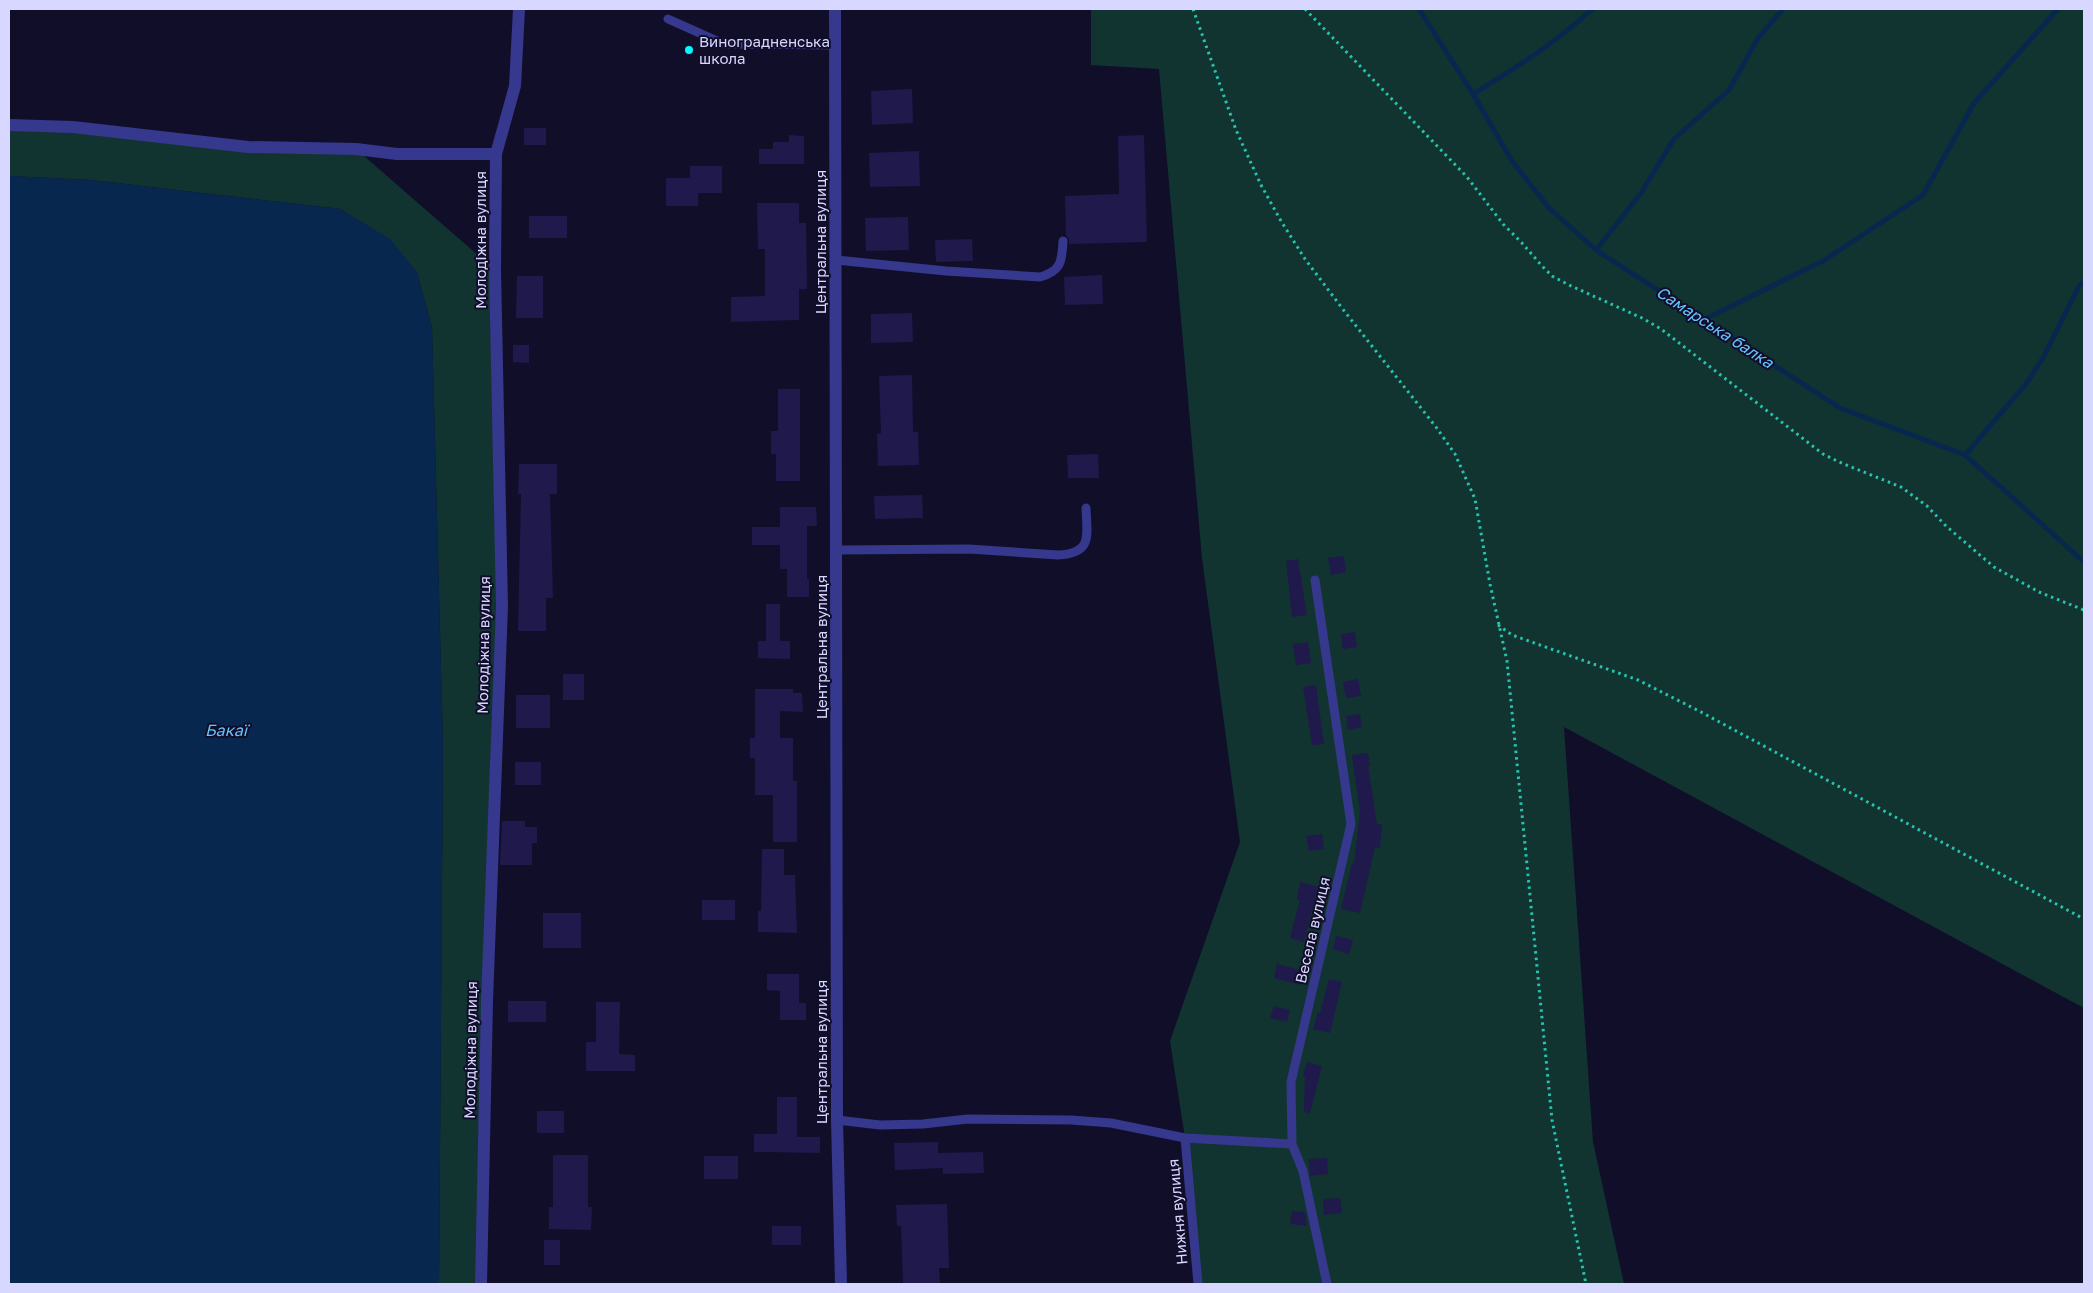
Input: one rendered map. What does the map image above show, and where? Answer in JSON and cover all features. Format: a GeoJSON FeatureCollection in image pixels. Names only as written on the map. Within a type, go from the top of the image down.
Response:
{"type":"FeatureCollection","features":[{"type":"Feature","properties":{"kind":"street","name":"Молодіжна вулиця"},"geometry":{"type":"LineString","coordinates":[[481,1284],[487,1001],[502,606],[495,270],[496,154],[515,86],[519,9]]}},
{"type":"Feature","properties":{"kind":"street","name":"Центральна вулиця"},"geometry":{"type":"LineString","coordinates":[[835,9],[837,1120],[841,1284]]}},
{"type":"Feature","properties":{"kind":"street"},"geometry":{"type":"LineString","coordinates":[[9,125],[83,128],[248,147],[356,149],[397,154],[496,154]]}},
{"type":"Feature","properties":{"kind":"lane"},"geometry":{"type":"LineString","coordinates":[[668,19],[724,44],[835,45]]}},
{"type":"Feature","properties":{"kind":"lane"},"geometry":{"type":"LineString","coordinates":[[836,260],[946,271],[1040,277],[1050,274],[1062,260],[1063,242]]}},
{"type":"Feature","properties":{"kind":"lane"},"geometry":{"type":"LineString","coordinates":[[837,550],[969,549],[1072,554],[1084,546],[1087,535],[1086,508]]}},
{"type":"Feature","properties":{"kind":"lane","name":"Весела вулиця"},"geometry":{"type":"LineString","coordinates":[[1314,580],[1351,824],[1291,1082],[1292,1144],[1303,1171],[1327,1284]]}},
{"type":"Feature","properties":{"kind":"lane"},"geometry":{"type":"LineString","coordinates":[[837,1120],[880,1126],[923,1124],[976,1118],[1071,1120],[1111,1123],[1184,1138],[1292,1144]]}},
{"type":"Feature","properties":{"kind":"lane","name":"Нижня вулиця"},"geometry":{"type":"LineString","coordinates":[[1184,1138],[1198,1284]]}},
{"type":"Feature","properties":{"kind":"path"},"geometry":{"type":"LineString","coordinates":[[1193,9],[1236,130],[1261,185],[1281,221],[1305,259],[1455,454],[1475,499],[1498,625],[1507,661],[1552,1120],[1586,1284]]}},
{"type":"Feature","properties":{"kind":"path"},"geometry":{"type":"LineString","coordinates":[[1304,9],[1467,178],[1503,224],[1552,276],[1642,318],[1661,329],[1823,454],[1901,487],[1926,506],[1946,526],[1994,567],[2039,592],[2084,610]]}},
{"type":"Feature","properties":{"kind":"path"},"geometry":{"type":"LineString","coordinates":[[1498,625],[1512,635],[1620,673],[1654,688],[2084,919]]}},
{"type":"Feature","properties":{"kind":"green space"},"geometry":{"type":"Polygon","coordinates":[[[1091,9],[2084,9],[2084,1008],[1564,727],[1593,1142],[1624,1284],[1198,1284],[1185,1138],[1170,1041],[1240,842],[1202,558],[1159,69],[1091,65],[1091,9]]]}},
{"type":"Feature","properties":{"kind":"green space"},"geometry":{"type":"Polygon","coordinates":[[[9,125],[356,149],[495,270],[502,606],[481,1284],[439,1284],[443,745],[432,328],[417,272],[341,209],[91,180],[9,176],[9,125]]]}},
{"type":"Feature","properties":{"kind":"water","name":"Бакаї"},"geometry":{"type":"Polygon","coordinates":[[[9,176],[91,180],[341,209],[390,239],[417,272],[432,328],[443,746],[439,1284],[9,1284],[9,176]]]}},
{"type":"Feature","properties":{"kind":"building"},"geometry":{"type":"Polygon","coordinates":[[[912,89],[913,123],[872,125],[871,91],[912,89]]]}},
{"type":"Feature","properties":{"kind":"building"},"geometry":{"type":"Polygon","coordinates":[[[524,128],[546,128],[546,145],[524,145],[524,128]]]}},
{"type":"Feature","properties":{"kind":"building"},"geometry":{"type":"Polygon","coordinates":[[[789,135],[804,136],[804,164],[759,164],[759,149],[773,149],[773,142],[789,142],[789,135]]]}},
{"type":"Feature","properties":{"kind":"building"},"geometry":{"type":"Polygon","coordinates":[[[1144,135],[1147,242],[1069,244],[1069,239],[1066,236],[1065,196],[1119,194],[1118,136],[1144,135]]]}},
{"type":"Feature","properties":{"kind":"building"},"geometry":{"type":"Polygon","coordinates":[[[919,151],[920,186],[870,187],[869,153],[919,151]]]}},
{"type":"Feature","properties":{"kind":"building"},"geometry":{"type":"Polygon","coordinates":[[[690,166],[722,166],[722,193],[698,193],[698,206],[666,206],[666,178],[690,178],[690,166]]]}},
{"type":"Feature","properties":{"kind":"building"},"geometry":{"type":"Polygon","coordinates":[[[757,203],[799,203],[799,223],[806,223],[807,289],[799,289],[799,320],[731,322],[731,297],[765,296],[765,249],[758,249],[757,203]]]}},
{"type":"Feature","properties":{"kind":"building"},"geometry":{"type":"Polygon","coordinates":[[[529,216],[567,216],[567,238],[529,238],[529,216]]]}},
{"type":"Feature","properties":{"kind":"building"},"geometry":{"type":"Polygon","coordinates":[[[908,217],[909,250],[866,251],[865,218],[908,217]]]}},
{"type":"Feature","properties":{"kind":"building"},"geometry":{"type":"Polygon","coordinates":[[[972,239],[973,261],[936,262],[935,240],[972,239]]]}},
{"type":"Feature","properties":{"kind":"building"},"geometry":{"type":"Polygon","coordinates":[[[1102,275],[1103,304],[1065,305],[1064,277],[1102,275]]]}},
{"type":"Feature","properties":{"kind":"building"},"geometry":{"type":"Polygon","coordinates":[[[517,276],[543,276],[543,318],[516,318],[517,276]]]}},
{"type":"Feature","properties":{"kind":"building"},"geometry":{"type":"Polygon","coordinates":[[[912,313],[913,342],[871,343],[871,314],[912,313]]]}},
{"type":"Feature","properties":{"kind":"building"},"geometry":{"type":"Polygon","coordinates":[[[513,345],[529,345],[529,363],[513,362],[513,345]]]}},
{"type":"Feature","properties":{"kind":"building"},"geometry":{"type":"Polygon","coordinates":[[[912,375],[913,432],[918,432],[919,465],[878,466],[877,434],[881,433],[879,376],[912,375]]]}},
{"type":"Feature","properties":{"kind":"building"},"geometry":{"type":"Polygon","coordinates":[[[778,389],[800,389],[800,481],[776,481],[776,454],[771,454],[771,431],[778,431],[778,389]]]}},
{"type":"Feature","properties":{"kind":"building"},"geometry":{"type":"Polygon","coordinates":[[[1098,454],[1099,478],[1068,478],[1067,455],[1098,454]]]}},
{"type":"Feature","properties":{"kind":"building"},"geometry":{"type":"Polygon","coordinates":[[[519,464],[557,464],[557,494],[550,494],[553,598],[546,598],[546,631],[518,631],[521,494],[518,494],[519,464]]]}},
{"type":"Feature","properties":{"kind":"building"},"geometry":{"type":"Polygon","coordinates":[[[922,495],[923,518],[875,519],[874,496],[922,495]]]}},
{"type":"Feature","properties":{"kind":"building"},"geometry":{"type":"Polygon","coordinates":[[[780,507],[816,507],[817,526],[807,526],[809,597],[787,597],[787,569],[780,569],[780,545],[752,545],[752,527],[780,527],[780,507]]]}},
{"type":"Feature","properties":{"kind":"building"},"geometry":{"type":"Polygon","coordinates":[[[1344,556],[1346,572],[1331,575],[1328,558],[1344,556]]]}},
{"type":"Feature","properties":{"kind":"building"},"geometry":{"type":"Polygon","coordinates":[[[1298,559],[1307,615],[1292,617],[1286,561],[1298,559]]]}},
{"type":"Feature","properties":{"kind":"building"},"geometry":{"type":"Polygon","coordinates":[[[766,604],[780,604],[780,641],[790,641],[790,659],[758,658],[758,641],[766,641],[766,604]]]}},
{"type":"Feature","properties":{"kind":"building"},"geometry":{"type":"Polygon","coordinates":[[[1355,632],[1357,647],[1343,649],[1341,634],[1355,632]]]}},
{"type":"Feature","properties":{"kind":"building"},"geometry":{"type":"Polygon","coordinates":[[[1308,642],[1311,663],[1296,665],[1293,644],[1308,642]]]}},
{"type":"Feature","properties":{"kind":"building"},"geometry":{"type":"Polygon","coordinates":[[[563,674],[584,674],[584,700],[563,700],[563,674]]]}},
{"type":"Feature","properties":{"kind":"building"},"geometry":{"type":"Polygon","coordinates":[[[1358,679],[1361,696],[1346,698],[1343,682],[1358,679]]]}},
{"type":"Feature","properties":{"kind":"building"},"geometry":{"type":"Polygon","coordinates":[[[1316,685],[1324,744],[1312,745],[1303,687],[1316,685]]]}},
{"type":"Feature","properties":{"kind":"building"},"geometry":{"type":"Polygon","coordinates":[[[755,689],[793,689],[793,693],[802,693],[803,712],[780,711],[780,738],[793,738],[793,781],[797,781],[797,842],[773,842],[773,795],[755,795],[755,758],[750,758],[750,738],[755,738],[755,689]]]}},
{"type":"Feature","properties":{"kind":"building"},"geometry":{"type":"Polygon","coordinates":[[[516,695],[550,695],[550,728],[516,728],[516,695]]]}},
{"type":"Feature","properties":{"kind":"building"},"geometry":{"type":"Polygon","coordinates":[[[1360,714],[1362,727],[1348,730],[1346,716],[1360,714]]]}},
{"type":"Feature","properties":{"kind":"building"},"geometry":{"type":"Polygon","coordinates":[[[1368,753],[1370,766],[1368,766],[1377,824],[1382,824],[1380,848],[1375,847],[1360,913],[1341,909],[1352,863],[1354,864],[1360,812],[1352,755],[1368,753]]]}},
{"type":"Feature","properties":{"kind":"building"},"geometry":{"type":"Polygon","coordinates":[[[515,762],[541,762],[541,785],[515,785],[515,762]]]}},
{"type":"Feature","properties":{"kind":"building"},"geometry":{"type":"Polygon","coordinates":[[[502,821],[525,821],[525,827],[537,827],[537,843],[532,843],[532,865],[500,865],[502,821]]]}},
{"type":"Feature","properties":{"kind":"building"},"geometry":{"type":"Polygon","coordinates":[[[1322,834],[1324,849],[1309,851],[1306,836],[1322,834]]]}},
{"type":"Feature","properties":{"kind":"building"},"geometry":{"type":"Polygon","coordinates":[[[762,849],[784,849],[784,875],[795,875],[797,933],[758,932],[758,911],[761,911],[762,849]]]}},
{"type":"Feature","properties":{"kind":"building"},"geometry":{"type":"Polygon","coordinates":[[[1300,882],[1318,887],[1304,942],[1290,938],[1300,900],[1297,899],[1300,882]]]}},
{"type":"Feature","properties":{"kind":"building"},"geometry":{"type":"Polygon","coordinates":[[[702,900],[735,900],[735,920],[702,920],[702,900]]]}},
{"type":"Feature","properties":{"kind":"building"},"geometry":{"type":"Polygon","coordinates":[[[543,913],[581,913],[581,948],[543,948],[543,913]]]}},
{"type":"Feature","properties":{"kind":"building"},"geometry":{"type":"Polygon","coordinates":[[[1336,936],[1353,940],[1349,954],[1333,949],[1336,936]]]}},
{"type":"Feature","properties":{"kind":"building"},"geometry":{"type":"Polygon","coordinates":[[[1277,964],[1304,971],[1301,985],[1274,978],[1277,964]]]}},
{"type":"Feature","properties":{"kind":"building"},"geometry":{"type":"Polygon","coordinates":[[[767,974],[799,974],[799,1003],[806,1003],[806,1020],[780,1020],[780,991],[767,990],[767,974]]]}},
{"type":"Feature","properties":{"kind":"building"},"geometry":{"type":"Polygon","coordinates":[[[1329,979],[1342,982],[1330,1033],[1313,1029],[1318,1012],[1320,1013],[1329,979]]]}},
{"type":"Feature","properties":{"kind":"building"},"geometry":{"type":"Polygon","coordinates":[[[508,1001],[546,1001],[546,1022],[508,1022],[508,1001]]]}},
{"type":"Feature","properties":{"kind":"building"},"geometry":{"type":"Polygon","coordinates":[[[596,1002],[620,1002],[619,1054],[635,1055],[635,1071],[586,1071],[586,1042],[596,1042],[596,1002]]]}},
{"type":"Feature","properties":{"kind":"building"},"geometry":{"type":"Polygon","coordinates":[[[1274,1006],[1290,1010],[1287,1022],[1270,1018],[1274,1006]]]}},
{"type":"Feature","properties":{"kind":"building"},"geometry":{"type":"Polygon","coordinates":[[[1307,1062],[1322,1066],[1310,1113],[1304,1112],[1305,1077],[1303,1076],[1307,1062]]]}},
{"type":"Feature","properties":{"kind":"building"},"geometry":{"type":"Polygon","coordinates":[[[777,1097],[797,1097],[797,1137],[820,1137],[820,1153],[754,1152],[754,1134],[777,1134],[777,1097]]]}},
{"type":"Feature","properties":{"kind":"building"},"geometry":{"type":"Polygon","coordinates":[[[537,1111],[564,1111],[564,1133],[537,1133],[537,1111]]]}},
{"type":"Feature","properties":{"kind":"building"},"geometry":{"type":"Polygon","coordinates":[[[938,1142],[938,1153],[983,1152],[984,1173],[943,1174],[943,1168],[895,1170],[894,1143],[938,1142]]]}},
{"type":"Feature","properties":{"kind":"building"},"geometry":{"type":"Polygon","coordinates":[[[553,1155],[588,1155],[588,1207],[592,1207],[591,1230],[549,1229],[549,1207],[553,1207],[553,1155]]]}},
{"type":"Feature","properties":{"kind":"building"},"geometry":{"type":"Polygon","coordinates":[[[704,1156],[738,1156],[738,1179],[704,1179],[704,1156]]]}},
{"type":"Feature","properties":{"kind":"building"},"geometry":{"type":"Polygon","coordinates":[[[1327,1158],[1328,1174],[1310,1176],[1309,1159],[1327,1158]]]}},
{"type":"Feature","properties":{"kind":"building"},"geometry":{"type":"Polygon","coordinates":[[[1340,1198],[1342,1213],[1324,1215],[1323,1199],[1340,1198]]]}},
{"type":"Feature","properties":{"kind":"building"},"geometry":{"type":"Polygon","coordinates":[[[947,1204],[949,1268],[939,1268],[940,1284],[903,1284],[901,1226],[897,1226],[896,1205],[947,1204]]]}},
{"type":"Feature","properties":{"kind":"building"},"geometry":{"type":"Polygon","coordinates":[[[1292,1211],[1305,1212],[1307,1226],[1290,1224],[1292,1211]]]}},
{"type":"Feature","properties":{"kind":"building"},"geometry":{"type":"Polygon","coordinates":[[[772,1226],[801,1226],[801,1245],[772,1245],[772,1226]]]}},
{"type":"Feature","properties":{"kind":"building"},"geometry":{"type":"Polygon","coordinates":[[[544,1240],[560,1240],[560,1265],[544,1265],[544,1240]]]}},
{"type":"Feature","properties":{"kind":"waterway","name":"Самарська балка"},"geometry":{"type":"LineString","coordinates":[[1419,9],[1473,94],[1512,161],[1549,208],[1596,250],[1840,408],[1965,455],[2084,562]]}},
{"type":"Feature","properties":{"kind":"waterway"},"geometry":{"type":"LineString","coordinates":[[1473,94],[1550,44],[1592,9]]}},
{"type":"Feature","properties":{"kind":"waterway"},"geometry":{"type":"LineString","coordinates":[[1596,250],[1641,193],[1674,139],[1729,90],[1758,38],[1783,9]]}},
{"type":"Feature","properties":{"kind":"waterway"},"geometry":{"type":"LineString","coordinates":[[1705,319],[1823,261],[1923,195],[1974,103],[2058,9]]}},
{"type":"Feature","properties":{"kind":"waterway"},"geometry":{"type":"LineString","coordinates":[[1965,455],[2026,384],[2044,356],[2079,286],[2084,281]]}},
{"type":"Feature","properties":{"kind":"place","name":"Виноградненська школа"},"geometry":{"type":"Point","coordinates":[689,50]}}]}
